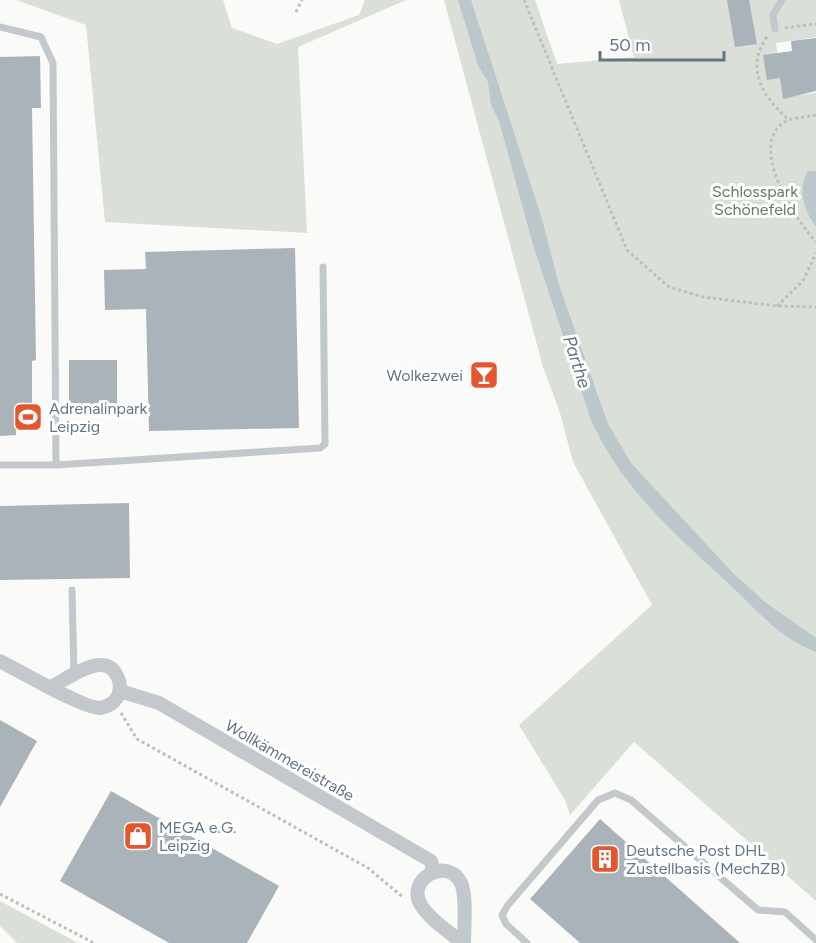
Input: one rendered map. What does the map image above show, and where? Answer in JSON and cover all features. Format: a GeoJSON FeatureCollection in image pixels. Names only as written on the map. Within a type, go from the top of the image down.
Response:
{"type":"FeatureCollection","features":[{"type":"Feature","properties":{"kind":"street","name":"Wollkämmereistraße"},"geometry":{"type":"LineString","coordinates":[[0,661],[99,708],[117,696],[159,702],[430,861],[433,871]]}},
{"type":"Feature","properties":{"kind":"street"},"geometry":{"type":"LineString","coordinates":[[51,687],[89,666],[98,664],[108,666],[115,672],[120,681],[117,696]]}},
{"type":"Feature","properties":{"kind":"street"},"geometry":{"type":"LineString","coordinates":[[443,870],[453,874],[460,881],[464,891],[463,943],[421,905],[417,896],[419,885],[424,877],[433,871],[443,870]]}},
{"type":"Feature","properties":{"kind":"lane"},"geometry":{"type":"LineString","coordinates":[[775,29],[772,15],[782,0]]}},
{"type":"Feature","properties":{"kind":"lane"},"geometry":{"type":"LineString","coordinates":[[0,27],[41,38],[53,63],[56,465]]}},
{"type":"Feature","properties":{"kind":"lane"},"geometry":{"type":"LineString","coordinates":[[0,465],[56,465],[320,448],[325,444],[323,267]]}},
{"type":"Feature","properties":{"kind":"lane"},"geometry":{"type":"LineString","coordinates":[[72,590],[74,675]]}},
{"type":"Feature","properties":{"kind":"lane"},"geometry":{"type":"LineString","coordinates":[[527,943],[506,924],[502,915],[508,905],[598,800],[615,793],[631,800],[758,910],[785,912],[816,940]]}},
{"type":"Feature","properties":{"kind":"path"},"geometry":{"type":"LineString","coordinates":[[296,12],[302,0]]}},
{"type":"Feature","properties":{"kind":"path"},"geometry":{"type":"LineString","coordinates":[[524,0],[627,250],[669,287],[703,297],[777,306],[816,307]]}},
{"type":"Feature","properties":{"kind":"path"},"geometry":{"type":"LineString","coordinates":[[789,120],[766,98],[757,76],[759,51],[764,40],[775,29],[816,24]]}},
{"type":"Feature","properties":{"kind":"path"},"geometry":{"type":"LineString","coordinates":[[816,116],[789,120],[775,131],[770,145],[775,178],[808,233],[816,242]]}},
{"type":"Feature","properties":{"kind":"path"},"geometry":{"type":"LineString","coordinates":[[777,306],[803,281],[816,253]]}},
{"type":"Feature","properties":{"kind":"path"},"geometry":{"type":"LineString","coordinates":[[117,696],[137,739],[368,868],[400,896],[421,905]]}},
{"type":"Feature","properties":{"kind":"path"},"geometry":{"type":"LineString","coordinates":[[0,894],[94,943]]}},
{"type":"Feature","properties":{"kind":"green space"},"geometry":{"type":"Polygon","coordinates":[[[16,0],[223,0],[232,28],[277,44],[359,15],[365,0],[406,0],[298,47],[307,233],[105,222],[86,25],[16,0]]]}},
{"type":"Feature","properties":{"kind":"green space","name":"Schlosspark Schönefeld"},"geometry":{"type":"Polygon","coordinates":[[[444,0],[535,0],[557,64],[634,57],[619,0],[816,0],[816,37],[776,43],[783,97],[816,93],[816,901],[634,742],[570,815],[565,800],[519,725],[652,605],[573,462],[560,413],[543,367],[444,0]]]}},
{"type":"Feature","properties":{"kind":"green space"},"geometry":{"type":"Polygon","coordinates":[[[0,901],[78,943],[17,943],[0,926],[0,901]]]}},
{"type":"Feature","properties":{"kind":"water","name":"Parthe"},"geometry":{"type":"Polygon","coordinates":[[[458,0],[471,0],[542,219],[559,285],[608,424],[631,463],[733,573],[765,602],[816,638],[816,652],[791,639],[770,623],[670,529],[634,489],[604,445],[591,420],[533,245],[499,121],[491,105],[488,82],[478,65],[458,0]]]}},
{"type":"Feature","properties":{"kind":"water"},"geometry":{"type":"Polygon","coordinates":[[[808,171],[816,171],[816,227],[803,199],[803,185],[808,171]]]}},
{"type":"Feature","properties":{"kind":"building"},"geometry":{"type":"Polygon","coordinates":[[[727,0],[749,0],[757,44],[735,47],[727,0]]]}},
{"type":"Feature","properties":{"kind":"building"},"geometry":{"type":"Polygon","coordinates":[[[816,38],[816,91],[783,99],[780,78],[767,80],[763,55],[792,51],[791,41],[816,38]]]}},
{"type":"Feature","properties":{"kind":"building"},"geometry":{"type":"Polygon","coordinates":[[[40,56],[41,108],[32,108],[36,360],[32,361],[32,408],[40,408],[40,422],[16,422],[16,435],[0,436],[0,57],[40,56]]]}},
{"type":"Feature","properties":{"kind":"building"},"geometry":{"type":"Polygon","coordinates":[[[295,248],[299,428],[149,431],[146,309],[105,310],[104,270],[146,269],[145,252],[295,248]]]}},
{"type":"Feature","properties":{"kind":"building"},"geometry":{"type":"Polygon","coordinates":[[[69,360],[117,360],[117,411],[69,411],[69,360]]]}},
{"type":"Feature","properties":{"kind":"building"},"geometry":{"type":"Polygon","coordinates":[[[129,503],[130,578],[0,580],[0,506],[129,503]]]}},
{"type":"Feature","properties":{"kind":"building"},"geometry":{"type":"Polygon","coordinates":[[[0,720],[37,741],[0,807],[0,720]]]}},
{"type":"Feature","properties":{"kind":"building","name":"MEGA e.G. Leipzig"},"geometry":{"type":"Polygon","coordinates":[[[111,791],[279,886],[247,943],[169,943],[60,881],[111,791]]]}},
{"type":"Feature","properties":{"kind":"building","name":"Deutsche Post DHL Zustellbasis (MechZB)"},"geometry":{"type":"Polygon","coordinates":[[[600,819],[740,943],[580,943],[530,899],[600,819]]]}},
{"type":"Feature","properties":{"kind":"place","name":"Wolkezwei"},"geometry":{"type":"Point","coordinates":[484,375]}},
{"type":"Feature","properties":{"kind":"place","name":"Adrenalinpark Leipzig"},"geometry":{"type":"Point","coordinates":[28,417]}},
{"type":"Feature","properties":{"kind":"place","name":"MEGA e.G. Leipzig"},"geometry":{"type":"Point","coordinates":[138,836]}},
{"type":"Feature","properties":{"kind":"place","name":"Deutsche Post DHL Zustellbasis (MechZB)"},"geometry":{"type":"Point","coordinates":[605,859]}}]}
